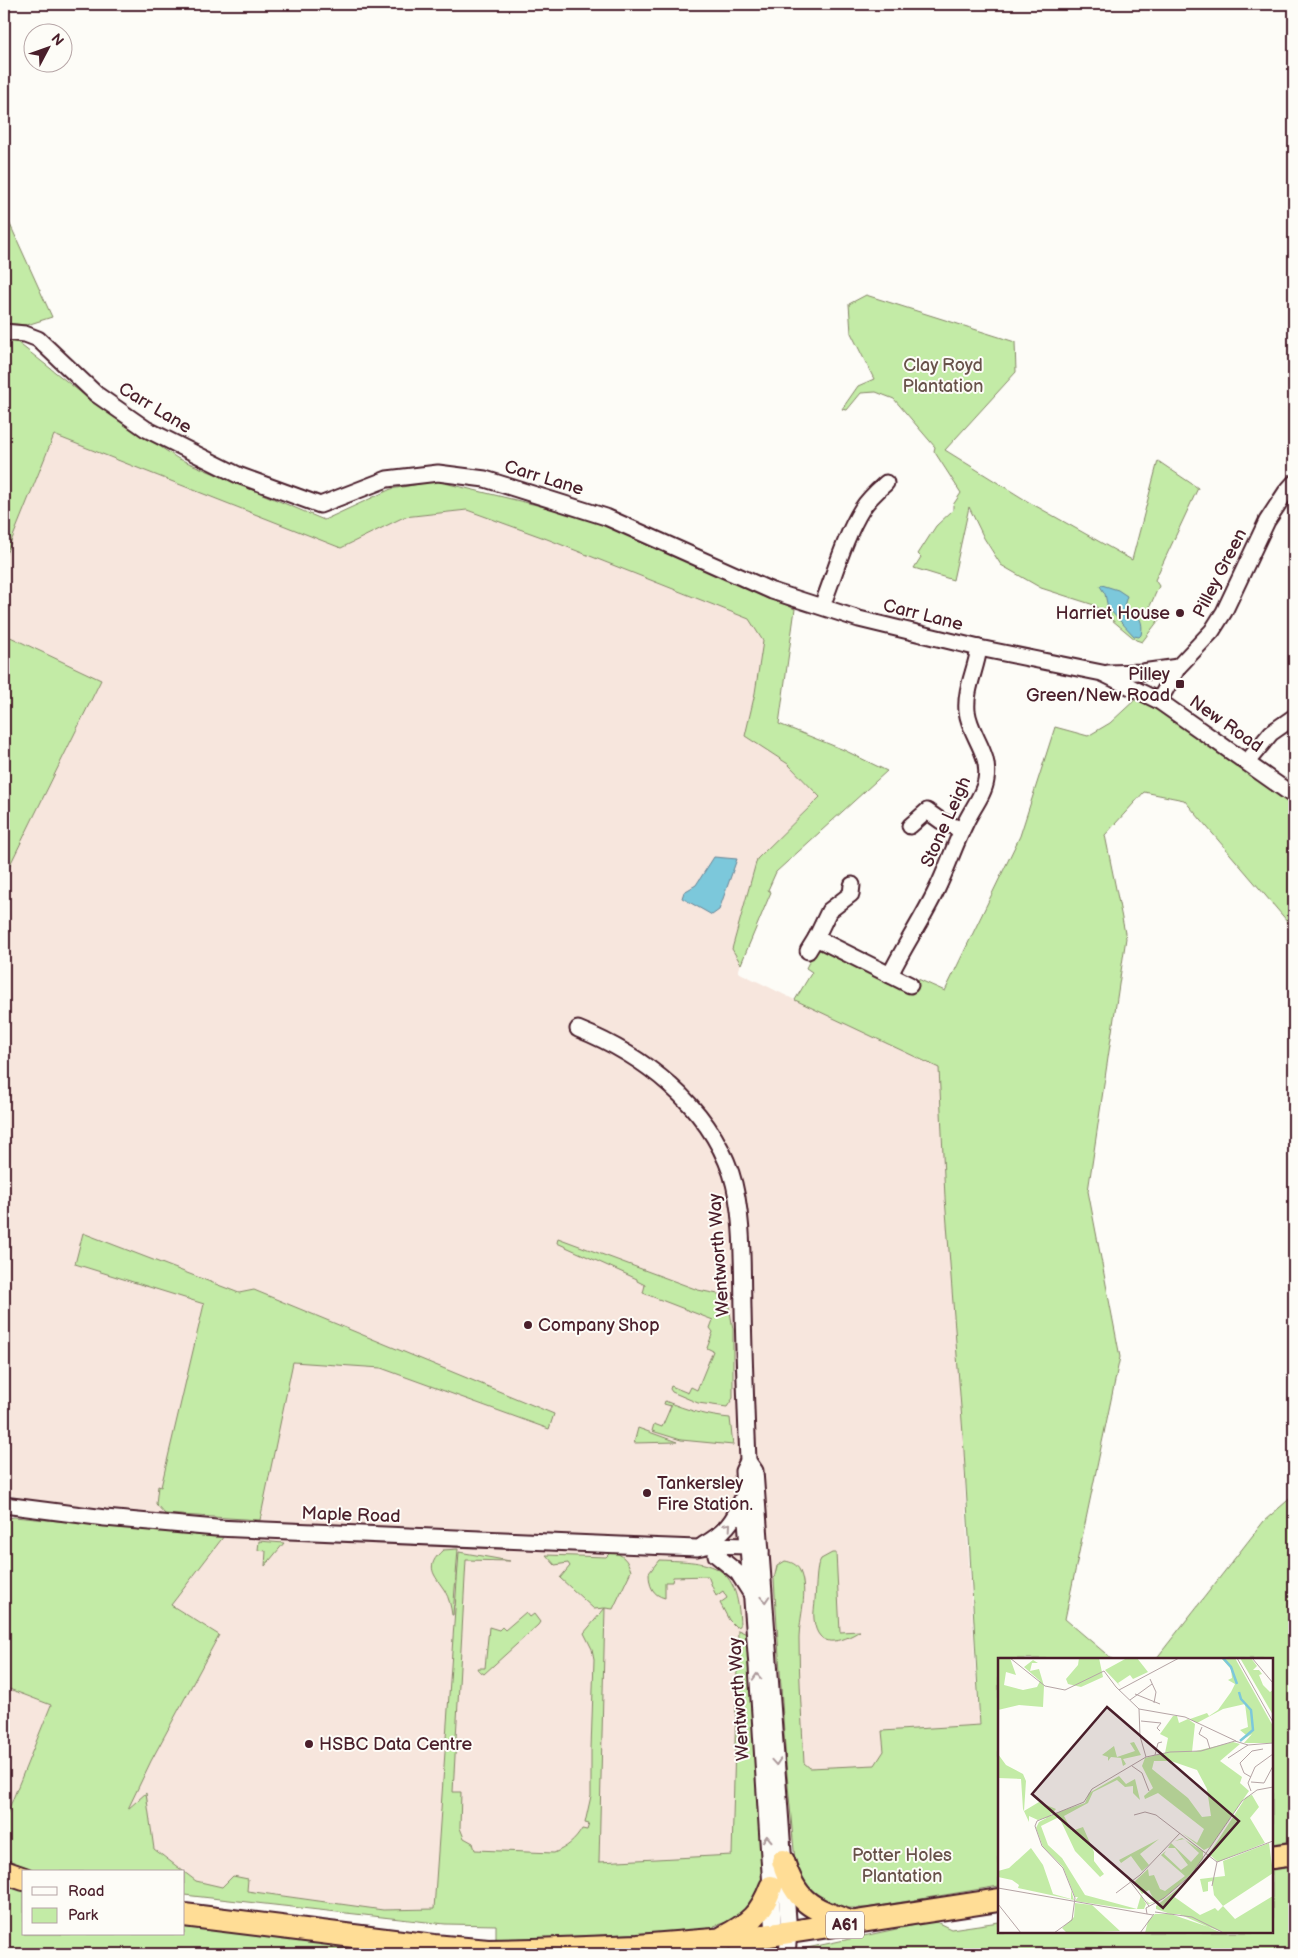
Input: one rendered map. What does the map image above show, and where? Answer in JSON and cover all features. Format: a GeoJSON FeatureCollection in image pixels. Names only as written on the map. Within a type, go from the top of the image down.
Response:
{"type":"FeatureCollection","features":[{"type":"Feature","properties":{"kind":"highway"},"geometry":{"type":"LineString","coordinates":[[783,1861],[789,1880],[801,1898],[819,1911],[854,1923]]}},
{"type":"Feature","properties":{"kind":"highway"},"geometry":{"type":"LineString","coordinates":[[4,1872],[22,1878]]}},
{"type":"Feature","properties":{"kind":"highway"},"geometry":{"type":"LineString","coordinates":[[723,1940],[757,1914],[771,1887]]}},
{"type":"Feature","properties":{"kind":"highway","name":"A61"},"geometry":{"type":"LineString","coordinates":[[185,1915],[407,1943],[488,1951],[638,1946],[723,1940],[783,1941],[854,1923],[998,1900]]}},
{"type":"Feature","properties":{"kind":"street","name":"Carr Lane"},"geometry":{"type":"LineString","coordinates":[[4,332],[25,334],[38,339],[96,394],[146,428],[238,475],[320,505],[387,479],[438,473],[485,479],[606,517],[772,590],[860,619],[979,648],[1102,673],[1142,672],[1178,668]]}},
{"type":"Feature","properties":{"kind":"street","name":"Pilley Green"},"geometry":{"type":"LineString","coordinates":[[1159,701],[1178,668],[1212,631],[1224,612],[1267,521],[1294,483]]}},
{"type":"Feature","properties":{"kind":"street"},"geometry":{"type":"LineString","coordinates":[[822,606],[853,526],[872,496],[886,484]]}},
{"type":"Feature","properties":{"kind":"street","name":"Stone Leigh"},"geometry":{"type":"LineString","coordinates":[[890,975],[936,892],[962,830],[986,781],[986,757],[969,722],[967,710],[967,694],[979,648]]}},
{"type":"Feature","properties":{"kind":"street","name":"Carr Lane"},"geometry":{"type":"LineString","coordinates":[[1102,673],[1159,701]]}},
{"type":"Feature","properties":{"kind":"street","name":"New Road"},"geometry":{"type":"LineString","coordinates":[[1159,701],[1294,796]]}},
{"type":"Feature","properties":{"kind":"street"},"geometry":{"type":"LineString","coordinates":[[1247,762],[1271,733],[1294,717]]}},
{"type":"Feature","properties":{"kind":"street"},"geometry":{"type":"LineString","coordinates":[[910,826],[928,811],[941,821],[962,830]]}},
{"type":"Feature","properties":{"kind":"street"},"geometry":{"type":"LineString","coordinates":[[852,885],[851,894],[829,911],[812,944],[890,975],[910,985]]}},
{"type":"Feature","properties":{"kind":"street","name":"Wentworth Way"},"geometry":{"type":"LineString","coordinates":[[578,1029],[607,1042],[647,1067],[674,1087],[696,1112],[717,1142],[731,1174],[738,1209],[748,1461],[743,1471],[744,1493],[752,1551],[783,1861],[783,1941]]}},
{"type":"Feature","properties":{"kind":"street","name":"Wentworth Way"},"geometry":{"type":"LineString","coordinates":[[748,1461],[755,1471],[752,1596],[771,1887],[783,1941]]}},
{"type":"Feature","properties":{"kind":"street"},"geometry":{"type":"LineString","coordinates":[[697,1548],[720,1534],[728,1526],[735,1517],[744,1493]]}},
{"type":"Feature","properties":{"kind":"street","name":"Maple Road"},"geometry":{"type":"LineString","coordinates":[[4,1505],[105,1518],[216,1528],[697,1548],[711,1545],[752,1551]]}},
{"type":"Feature","properties":{"kind":"street","name":"Maple Road"},"geometry":{"type":"LineString","coordinates":[[697,1548],[716,1555],[752,1551]]}},
{"type":"Feature","properties":{"kind":"street"},"geometry":{"type":"LineString","coordinates":[[716,1555],[738,1573],[752,1596]]}},
{"type":"Feature","properties":{"kind":"street"},"geometry":{"type":"LineString","coordinates":[[723,1940],[753,1954]]}},
{"type":"Feature","properties":{"kind":"shaded area"},"geometry":{"type":"Polygon","coordinates":[[[54,435],[341,548],[404,517],[467,510],[547,539],[749,619],[763,641],[755,693],[745,736],[788,764],[820,797],[757,859],[732,949],[741,964],[738,972],[939,1067],[945,1198],[963,1434],[967,1531],[984,1802],[809,1837],[740,1863],[615,1861],[437,1873],[434,1909],[383,1910],[222,1887],[196,1881],[185,1873],[185,1870],[182,1870],[154,1849],[146,1794],[127,1810],[151,1761],[219,1635],[171,1605],[223,1536],[216,1528],[17,1506],[19,1497],[12,1496],[4,1485],[4,877],[101,680],[4,634],[4,559],[54,435]]]}},
{"type":"Feature","properties":{"kind":"shaded area"},"geometry":{"type":"Polygon","coordinates":[[[4,1687],[51,1705],[4,1821],[4,1687]]]}},
{"type":"Feature","properties":{"kind":"green space"},"geometry":{"type":"Polygon","coordinates":[[[4,197],[8,220],[52,317],[27,325],[4,323],[4,197]]]}},
{"type":"Feature","properties":{"kind":"green space","name":"Clay Royd Plantation"},"geometry":{"type":"Polygon","coordinates":[[[866,295],[1015,342],[1016,372],[945,450],[1027,501],[1132,560],[1158,461],[1198,488],[1155,580],[1159,586],[1150,606],[1161,617],[1142,642],[1136,640],[1094,605],[1041,588],[1001,565],[984,538],[969,507],[953,580],[914,568],[921,557],[918,554],[936,526],[953,510],[953,505],[961,493],[934,451],[935,447],[894,399],[876,392],[861,393],[847,410],[842,409],[858,386],[874,379],[851,333],[849,304],[866,295]]]}},
{"type":"Feature","properties":{"kind":"green space"},"geometry":{"type":"Polygon","coordinates":[[[4,340],[17,342],[84,395],[177,458],[324,520],[391,489],[436,481],[591,518],[795,609],[779,724],[844,750],[887,771],[776,872],[768,890],[771,892],[741,964],[732,949],[757,859],[820,797],[788,764],[745,736],[755,693],[763,641],[749,619],[547,539],[467,510],[404,517],[341,548],[54,435],[4,559],[4,340]]]}},
{"type":"Feature","properties":{"kind":"green space"},"geometry":{"type":"Polygon","coordinates":[[[4,634],[101,680],[4,877],[4,634]]]}},
{"type":"Feature","properties":{"kind":"green space","name":"Potter Holes Plantation"},"geometry":{"type":"Polygon","coordinates":[[[1137,698],[1165,714],[1294,805],[1294,929],[1184,800],[1144,792],[1105,835],[1126,938],[1088,1191],[1120,1357],[1065,1619],[1111,1658],[998,1658],[998,1886],[866,1908],[836,1908],[813,1898],[796,1872],[786,1763],[774,1579],[777,1566],[785,1561],[794,1564],[799,1569],[803,1579],[804,1596],[799,1631],[800,1685],[804,1763],[810,1768],[875,1765],[884,1751],[882,1731],[980,1725],[963,1434],[945,1198],[939,1068],[795,1000],[812,972],[806,968],[810,959],[816,952],[822,949],[910,992],[918,979],[945,991],[1020,836],[1055,727],[1088,736],[1110,723],[1137,698]]]}},
{"type":"Feature","properties":{"kind":"green space"},"geometry":{"type":"Polygon","coordinates":[[[83,1233],[239,1293],[254,1290],[554,1414],[549,1429],[381,1368],[293,1362],[260,1520],[165,1514],[156,1504],[158,1486],[161,1487],[204,1304],[75,1264],[83,1233]]]}},
{"type":"Feature","properties":{"kind":"green space"},"geometry":{"type":"Polygon","coordinates":[[[558,1238],[698,1290],[718,1294],[728,1300],[733,1329],[733,1398],[727,1407],[698,1403],[672,1392],[670,1389],[671,1386],[688,1393],[691,1387],[697,1390],[713,1351],[707,1348],[713,1332],[710,1328],[713,1320],[643,1293],[645,1285],[637,1281],[637,1279],[557,1243],[558,1238]]]}},
{"type":"Feature","properties":{"kind":"green space"},"geometry":{"type":"Polygon","coordinates":[[[665,1401],[697,1412],[730,1418],[733,1445],[681,1440],[652,1431],[654,1424],[662,1427],[671,1406],[664,1404],[665,1401]]]}},
{"type":"Feature","properties":{"kind":"green space"},"geometry":{"type":"Polygon","coordinates":[[[638,1428],[677,1442],[634,1443],[638,1428]]]}},
{"type":"Feature","properties":{"kind":"green space"},"geometry":{"type":"Polygon","coordinates":[[[1294,1495],[1294,1841],[1273,1844],[1273,1658],[1157,1658],[1264,1521],[1294,1495]]]}},
{"type":"Feature","properties":{"kind":"green space"},"geometry":{"type":"Polygon","coordinates":[[[14,1517],[224,1536],[171,1605],[219,1635],[151,1761],[128,1809],[146,1793],[154,1849],[182,1870],[34,1870],[4,1859],[4,1821],[51,1705],[4,1687],[4,1519],[14,1517]]]}},
{"type":"Feature","properties":{"kind":"green space"},"geometry":{"type":"Polygon","coordinates":[[[259,1541],[284,1543],[265,1566],[266,1551],[258,1550],[259,1541]]]}},
{"type":"Feature","properties":{"kind":"green space"},"geometry":{"type":"Polygon","coordinates":[[[458,1549],[452,1615],[448,1597],[432,1566],[437,1556],[443,1550],[458,1549]]]}},
{"type":"Feature","properties":{"kind":"green space"},"geometry":{"type":"Polygon","coordinates":[[[459,1552],[510,1561],[466,1560],[453,1792],[461,1792],[460,1828],[464,1838],[473,1843],[475,1850],[554,1853],[570,1843],[582,1829],[587,1830],[589,1824],[585,1823],[591,1796],[594,1659],[592,1649],[584,1633],[605,1608],[599,1862],[732,1855],[738,1630],[747,1634],[762,1854],[771,1887],[736,1919],[714,1926],[715,1930],[496,1940],[496,1925],[445,1924],[185,1895],[185,1873],[196,1881],[222,1887],[233,1876],[248,1879],[247,1891],[383,1910],[434,1909],[459,1552]]]}},
{"type":"Feature","properties":{"kind":"green space"},"geometry":{"type":"Polygon","coordinates":[[[611,1552],[624,1558],[631,1571],[613,1609],[594,1609],[560,1578],[570,1566],[568,1563],[555,1565],[546,1555],[606,1557],[611,1552]]]}},
{"type":"Feature","properties":{"kind":"green space"},"geometry":{"type":"Polygon","coordinates":[[[836,1553],[840,1632],[860,1631],[846,1638],[831,1641],[825,1640],[820,1636],[816,1629],[814,1614],[818,1565],[821,1559],[836,1553]]]}},
{"type":"Feature","properties":{"kind":"green space"},"geometry":{"type":"Polygon","coordinates":[[[659,1560],[695,1562],[719,1570],[728,1578],[734,1589],[740,1626],[736,1627],[729,1620],[720,1603],[727,1598],[723,1591],[716,1596],[708,1576],[673,1577],[672,1582],[665,1582],[665,1598],[657,1595],[651,1585],[649,1573],[659,1560]]]}},
{"type":"Feature","properties":{"kind":"green space"},"geometry":{"type":"Polygon","coordinates":[[[526,1612],[530,1617],[534,1614],[540,1622],[538,1625],[484,1674],[478,1670],[477,1668],[485,1668],[489,1627],[499,1630],[502,1627],[505,1630],[526,1612]]]}},
{"type":"Feature","properties":{"kind":"green space"},"geometry":{"type":"Polygon","coordinates":[[[1294,1867],[1294,1954],[792,1954],[793,1951],[934,1921],[951,1929],[998,1922],[998,1933],[1273,1933],[1273,1870],[1294,1867]]]}},
{"type":"Feature","properties":{"kind":"green space"},"geometry":{"type":"Polygon","coordinates":[[[4,1883],[22,1888],[22,1936],[185,1936],[185,1924],[431,1954],[256,1954],[179,1949],[178,1954],[4,1954],[4,1883]]]}},
{"type":"Feature","properties":{"kind":"green space"},"geometry":{"type":"Polygon","coordinates":[[[724,1951],[740,1954],[662,1954],[724,1951]]]}},
{"type":"Feature","properties":{"kind":"water"},"geometry":{"type":"Polygon","coordinates":[[[1100,586],[1118,590],[1127,596],[1124,606],[1126,609],[1137,614],[1142,626],[1142,632],[1139,637],[1134,636],[1108,608],[1105,594],[1100,586]]]}},
{"type":"Feature","properties":{"kind":"water"},"geometry":{"type":"Polygon","coordinates":[[[714,857],[737,859],[719,910],[712,915],[682,898],[684,892],[696,885],[714,857]]]}},
{"type":"Feature","properties":{"kind":"place","name":"Harriet House"},"geometry":{"type":"Point","coordinates":[1180,613]}},
{"type":"Feature","properties":{"kind":"place","name":"Pilley Green/New Road"},"geometry":{"type":"Point","coordinates":[1180,684]}},
{"type":"Feature","properties":{"kind":"place","name":"Company Shop"},"geometry":{"type":"Point","coordinates":[528,1325]}},
{"type":"Feature","properties":{"kind":"place","name":"Tankersley Fire Station."},"geometry":{"type":"Point","coordinates":[647,1493]}},
{"type":"Feature","properties":{"kind":"place","name":"HSBC Data Centre"},"geometry":{"type":"Point","coordinates":[309,1744]}}]}
